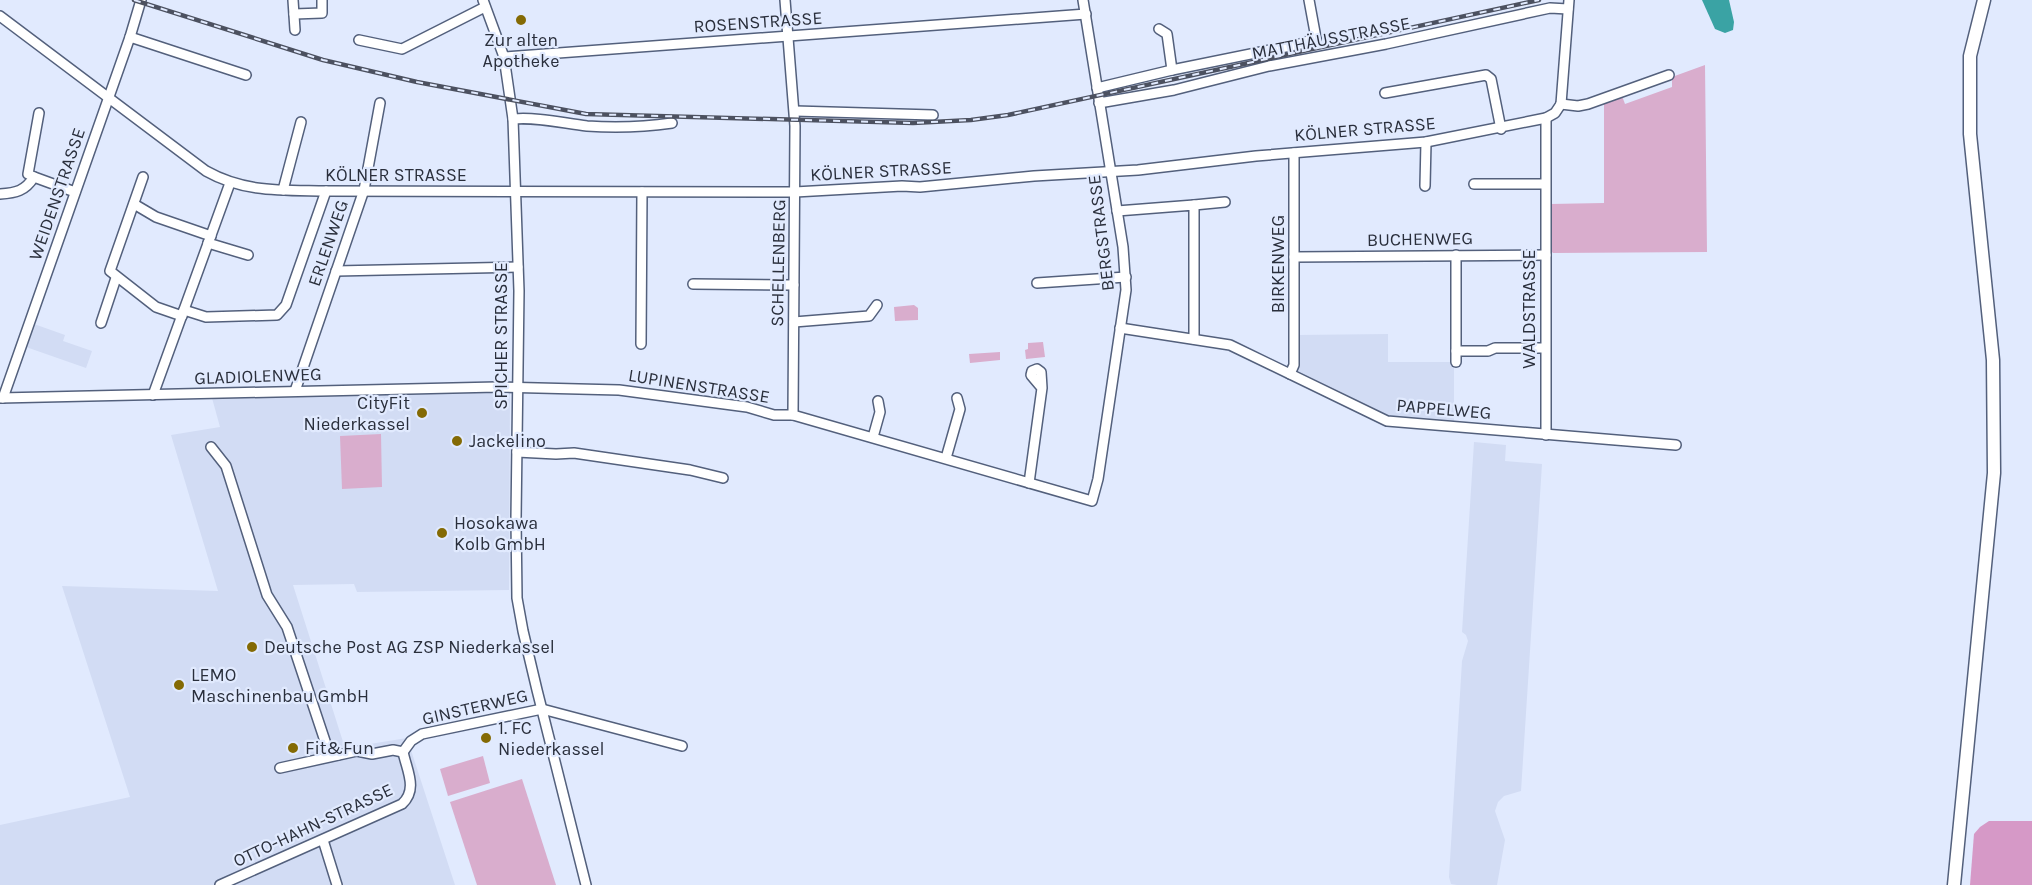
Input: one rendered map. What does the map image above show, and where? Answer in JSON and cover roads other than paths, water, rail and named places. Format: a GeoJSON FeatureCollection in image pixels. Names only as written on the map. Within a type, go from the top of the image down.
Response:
{"type":"FeatureCollection","features":[{"type":"Feature","properties":{"kind":"main road"},"geometry":{"type":"LineString","coordinates":[[1954,885],[1994,472],[1994,360],[1969,122],[1970,56],[1984,2]]}},
{"type":"Feature","properties":{"kind":"street","name":"WEIDENSTRASSE"},"geometry":{"type":"LineString","coordinates":[[2,398],[130,37],[141,0]]}},
{"type":"Feature","properties":{"kind":"street"},"geometry":{"type":"LineString","coordinates":[[293,0],[295,30]]}},
{"type":"Feature","properties":{"kind":"street"},"geometry":{"type":"LineString","coordinates":[[294,14],[322,13],[322,0]]}},
{"type":"Feature","properties":{"kind":"street","name":"SCHELLENBERG"},"geometry":{"type":"LineString","coordinates":[[785,0],[795,111],[793,415]]}},
{"type":"Feature","properties":{"kind":"street","name":"BERGSTRASSE"},"geometry":{"type":"LineString","coordinates":[[1060,491],[1092,501],[1098,479],[1126,290],[1117,211],[1083,0]]}},
{"type":"Feature","properties":{"kind":"street"},"geometry":{"type":"LineString","coordinates":[[1097,88],[1172,70],[1253,55],[1316,38],[1309,0]]}},
{"type":"Feature","properties":{"kind":"street"},"geometry":{"type":"LineString","coordinates":[[359,40],[402,50],[484,4]]}},
{"type":"Feature","properties":{"kind":"street","name":"SPICHER STRASSE"},"geometry":{"type":"LineString","coordinates":[[484,4],[504,57],[513,119],[518,267],[517,598],[523,631],[586,885]]}},
{"type":"Feature","properties":{"kind":"street"},"geometry":{"type":"LineString","coordinates":[[1569,4],[1561,104],[1578,106],[1588,104],[1669,75]]}},
{"type":"Feature","properties":{"kind":"street","name":"MATTHÄUSSTRASSE"},"geometry":{"type":"LineString","coordinates":[[1100,103],[1174,90],[1269,66],[1397,42],[1569,4]]}},
{"type":"Feature","properties":{"kind":"street","name":"ROSENSTRASSE"},"geometry":{"type":"LineString","coordinates":[[504,57],[1086,14]]}},
{"type":"Feature","properties":{"kind":"street","name":"KÖLNER STRASSE"},"geometry":{"type":"LineString","coordinates":[[0,16],[206,171],[230,183],[255,189],[795,192],[920,187],[1138,170],[1425,142],[1501,129],[1545,118],[1555,113],[1561,104]]}},
{"type":"Feature","properties":{"kind":"street"},"geometry":{"type":"LineString","coordinates":[[1159,29],[1167,34],[1172,70]]}},
{"type":"Feature","properties":{"kind":"street"},"geometry":{"type":"LineString","coordinates":[[130,37],[246,75]]}},
{"type":"Feature","properties":{"kind":"street"},"geometry":{"type":"LineString","coordinates":[[1385,93],[1486,75],[1491,79],[1501,129]]}},
{"type":"Feature","properties":{"kind":"street","name":"ERLENWEG"},"geometry":{"type":"LineString","coordinates":[[295,391],[364,190],[380,103]]}},
{"type":"Feature","properties":{"kind":"street"},"geometry":{"type":"LineString","coordinates":[[795,111],[933,115]]}},
{"type":"Feature","properties":{"kind":"street"},"geometry":{"type":"LineString","coordinates":[[39,113],[28,174],[75,192]]}},
{"type":"Feature","properties":{"kind":"street"},"geometry":{"type":"LineString","coordinates":[[513,119],[532,117],[588,126],[639,127],[672,123]]}},
{"type":"Feature","properties":{"kind":"street","name":"WALDSTRASSE"},"geometry":{"type":"LineString","coordinates":[[1545,118],[1546,435]]}},
{"type":"Feature","properties":{"kind":"street"},"geometry":{"type":"LineString","coordinates":[[283,190],[301,122]]}},
{"type":"Feature","properties":{"kind":"street"},"geometry":{"type":"LineString","coordinates":[[1425,142],[1425,186]]}},
{"type":"Feature","properties":{"kind":"street","name":"BIRKENWEG"},"geometry":{"type":"LineString","coordinates":[[1290,374],[1294,365],[1294,153]]}},
{"type":"Feature","properties":{"kind":"street"},"geometry":{"type":"LineString","coordinates":[[0,194],[15,193],[28,187],[34,177]]}},
{"type":"Feature","properties":{"kind":"street"},"geometry":{"type":"LineString","coordinates":[[143,177],[110,272],[156,307],[206,317],[277,315],[286,305],[326,191]]}},
{"type":"Feature","properties":{"kind":"street"},"geometry":{"type":"LineString","coordinates":[[153,395],[230,183]]}},
{"type":"Feature","properties":{"kind":"street"},"geometry":{"type":"LineString","coordinates":[[1474,184],[1545,184]]}},
{"type":"Feature","properties":{"kind":"street"},"geometry":{"type":"LineString","coordinates":[[641,344],[642,192]]}},
{"type":"Feature","properties":{"kind":"street"},"geometry":{"type":"LineString","coordinates":[[1117,211],[1225,202]]}},
{"type":"Feature","properties":{"kind":"street"},"geometry":{"type":"LineString","coordinates":[[134,204],[156,217],[248,255]]}},
{"type":"Feature","properties":{"kind":"street"},"geometry":{"type":"LineString","coordinates":[[1194,205],[1194,339]]}},
{"type":"Feature","properties":{"kind":"street"},"geometry":{"type":"LineString","coordinates":[[1456,255],[1456,362]]}},
{"type":"Feature","properties":{"kind":"street","name":"BUCHENWEG"},"geometry":{"type":"LineString","coordinates":[[1294,257],[1546,255]]}},
{"type":"Feature","properties":{"kind":"street"},"geometry":{"type":"LineString","coordinates":[[336,271],[518,267]]}},
{"type":"Feature","properties":{"kind":"street"},"geometry":{"type":"LineString","coordinates":[[101,323],[116,278]]}},
{"type":"Feature","properties":{"kind":"street"},"geometry":{"type":"LineString","coordinates":[[1037,284],[1126,278]]}},
{"type":"Feature","properties":{"kind":"street"},"geometry":{"type":"LineString","coordinates":[[693,284],[794,285]]}},
{"type":"Feature","properties":{"kind":"street"},"geometry":{"type":"LineString","coordinates":[[794,322],[869,316],[877,305]]}},
{"type":"Feature","properties":{"kind":"street","name":"PAPPELWEG"},"geometry":{"type":"LineString","coordinates":[[1120,328],[1230,345],[1387,421],[1676,446]]}},
{"type":"Feature","properties":{"kind":"street"},"geometry":{"type":"LineString","coordinates":[[1456,351],[1545,348]]}},
{"type":"Feature","properties":{"kind":"street","name":"GLADIOLENWEG"},"geometry":{"type":"LineString","coordinates":[[2,398],[518,387]]}},
{"type":"Feature","properties":{"kind":"street","name":"LUPINENSTRASSE"},"geometry":{"type":"LineString","coordinates":[[518,387],[619,390],[747,407],[774,415],[793,415],[1060,491]]}},
{"type":"Feature","properties":{"kind":"street"},"geometry":{"type":"LineString","coordinates":[[1029,483],[1042,388]]}},
{"type":"Feature","properties":{"kind":"street"},"geometry":{"type":"LineString","coordinates":[[946,458],[960,409],[957,398]]}},
{"type":"Feature","properties":{"kind":"street"},"geometry":{"type":"LineString","coordinates":[[873,437],[880,412],[878,400]]}},
{"type":"Feature","properties":{"kind":"street"},"geometry":{"type":"LineString","coordinates":[[211,447],[226,466],[267,595],[287,627],[327,747],[338,755]]}},
{"type":"Feature","properties":{"kind":"street"},"geometry":{"type":"LineString","coordinates":[[517,452],[574,453],[723,478]]}},
{"type":"Feature","properties":{"kind":"street"},"geometry":{"type":"LineString","coordinates":[[542,710],[682,746]]}},
{"type":"Feature","properties":{"kind":"street","name":"GINSTERWEG"},"geometry":{"type":"LineString","coordinates":[[403,752],[411,741],[422,734],[542,710]]}},
{"type":"Feature","properties":{"kind":"street"},"geometry":{"type":"LineString","coordinates":[[280,768],[357,751],[372,754],[393,750],[403,752]]}},
{"type":"Feature","properties":{"kind":"street","name":"OTTO-HAHN-STRASSE"},"geometry":{"type":"LineString","coordinates":[[220,885],[402,804],[409,798],[411,784],[403,752]]}},
{"type":"Feature","properties":{"kind":"street"},"geometry":{"type":"LineString","coordinates":[[323,840],[337,885]]}},
{"type":"Feature","properties":{"kind":"railway"},"geometry":{"type":"LineString","coordinates":[[134,0],[323,60],[417,82],[586,114],[913,123],[971,120],[1008,115],[1539,0]]}},
{"type":"Feature","properties":{"kind":"place","name":"Zur alten Apotheke"},"geometry":{"type":"Point","coordinates":[521,20]}},
{"type":"Feature","properties":{"kind":"place","name":"CityFit Niederkassel"},"geometry":{"type":"Point","coordinates":[422,413]}},
{"type":"Feature","properties":{"kind":"place","name":"Jackelino"},"geometry":{"type":"Point","coordinates":[457,441]}},
{"type":"Feature","properties":{"kind":"place","name":"Hosokawa Kolb GmbH"},"geometry":{"type":"Point","coordinates":[442,533]}},
{"type":"Feature","properties":{"kind":"place","name":"Deutsche Post AG ZSP Niederkassel"},"geometry":{"type":"Point","coordinates":[252,647]}},
{"type":"Feature","properties":{"kind":"place","name":"LEMO Maschinenbau GmbH"},"geometry":{"type":"Point","coordinates":[179,685]}},
{"type":"Feature","properties":{"kind":"place","name":"1. FC Niederkassel"},"geometry":{"type":"Point","coordinates":[486,738]}},
{"type":"Feature","properties":{"kind":"place","name":"Fit&Fun"},"geometry":{"type":"Point","coordinates":[293,748]}}]}
